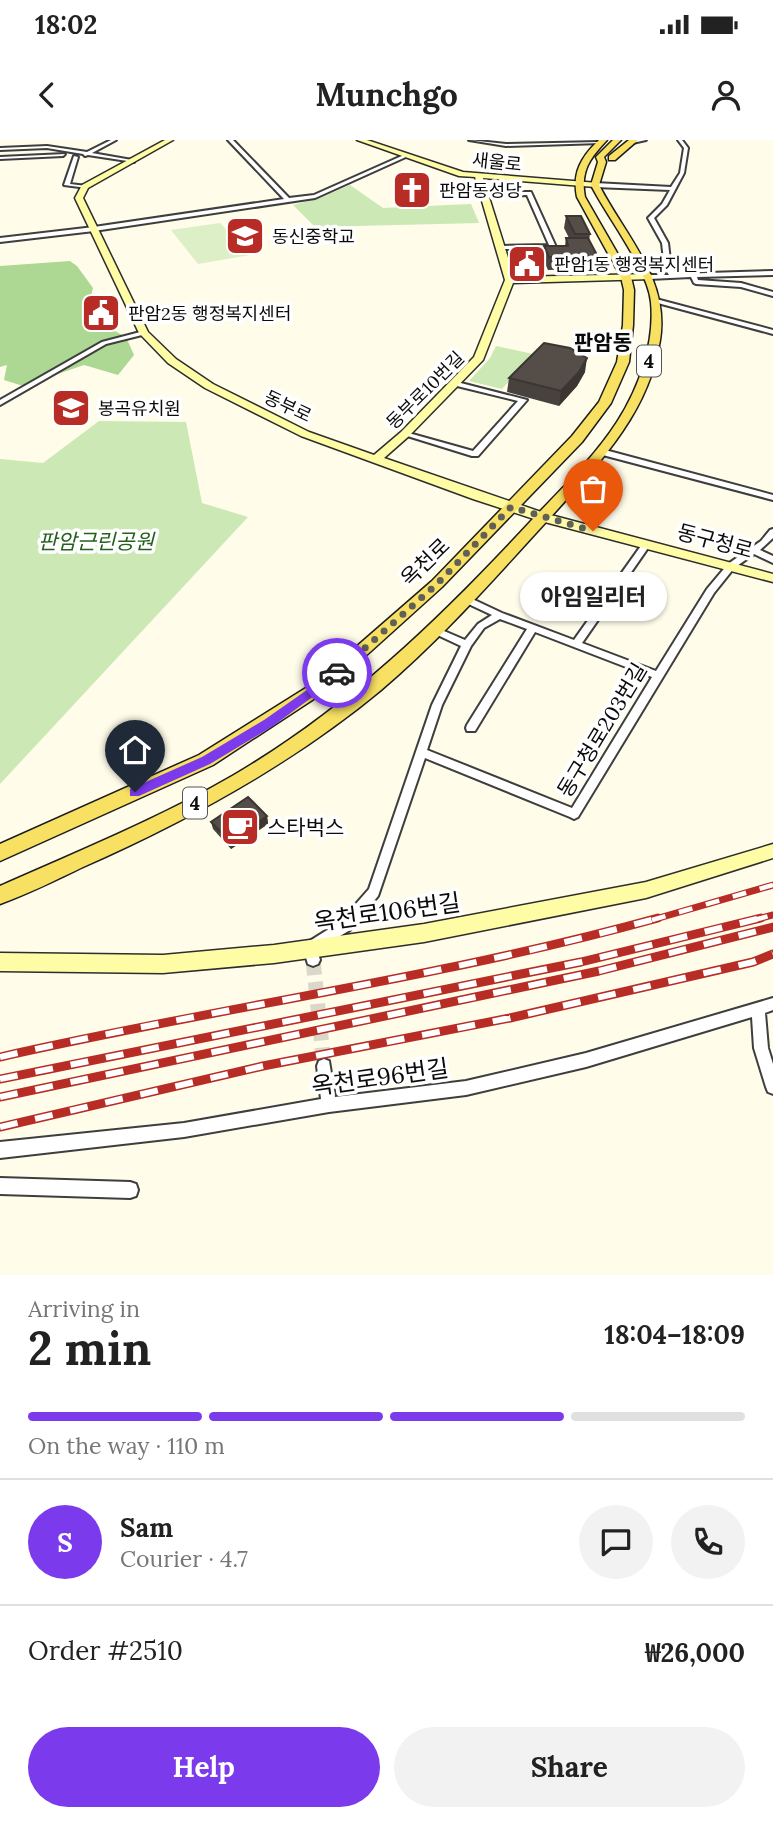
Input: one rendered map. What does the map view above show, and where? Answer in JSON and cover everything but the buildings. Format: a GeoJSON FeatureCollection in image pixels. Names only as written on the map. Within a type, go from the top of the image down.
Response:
{"type":"FeatureCollection","features":[{"type":"Feature","properties":{"kind":"main road"},"geometry":{"type":"LineString","coordinates":[[85,187],[170,140]]}},
{"type":"Feature","properties":{"kind":"main road","name":"새울로"},"geometry":{"type":"LineString","coordinates":[[360,140],[448,171],[479,177],[596,185]]}},
{"type":"Feature","properties":{"kind":"main road"},"geometry":{"type":"LineString","coordinates":[[596,185],[602,162],[600,156],[617,140]]}},
{"type":"Feature","properties":{"kind":"main road"},"geometry":{"type":"LineString","coordinates":[[602,162],[613,158],[629,141]]}},
{"type":"Feature","properties":{"kind":"main road"},"geometry":{"type":"LineString","coordinates":[[578,185],[586,155],[601,142]]}},
{"type":"Feature","properties":{"kind":"main road"},"geometry":{"type":"LineString","coordinates":[[479,177],[510,280],[649,277]]}},
{"type":"Feature","properties":{"kind":"main road","name":"옥천로"},"geometry":{"type":"LineString","coordinates":[[0,853],[206,761],[323,685],[437,584],[577,439],[605,403],[623,362],[629,290],[626,277],[581,197],[578,185]]}},
{"type":"Feature","properties":{"kind":"main road","name":"4"},"geometry":{"type":"LineString","coordinates":[[0,895],[113,845],[240,780],[374,685],[465,599],[602,452],[624,421],[643,384],[655,339],[656,300],[649,277],[609,213],[596,185]]}},
{"type":"Feature","properties":{"kind":"main road","name":"동부로"},"geometry":{"type":"LineString","coordinates":[[85,187],[79,198],[144,333],[172,361],[209,386],[305,434],[542,517]]}},
{"type":"Feature","properties":{"kind":"main road","name":"동부로10번길"},"geometry":{"type":"LineString","coordinates":[[376,459],[405,434],[479,358],[510,280]]}},
{"type":"Feature","properties":{"kind":"main road","name":"동구청로"},"geometry":{"type":"LineString","coordinates":[[542,517],[773,578]]}},
{"type":"Feature","properties":{"kind":"main road","name":"옥천로106번길"},"geometry":{"type":"LineString","coordinates":[[0,962],[163,964],[274,954],[311,954],[534,914],[646,890],[773,852]]}},
{"type":"Feature","properties":{"kind":"street"},"geometry":{"type":"LineString","coordinates":[[13,149],[17,140]]}},
{"type":"Feature","properties":{"kind":"street"},"geometry":{"type":"LineString","coordinates":[[47,147],[50,140]]}},
{"type":"Feature","properties":{"kind":"street"},"geometry":{"type":"LineString","coordinates":[[0,158],[80,155],[114,140]]}},
{"type":"Feature","properties":{"kind":"street"},"geometry":{"type":"LineString","coordinates":[[230,140],[288,200]]}},
{"type":"Feature","properties":{"kind":"street"},"geometry":{"type":"LineString","coordinates":[[471,140],[506,145],[601,142]]}},
{"type":"Feature","properties":{"kind":"street"},"geometry":{"type":"LineString","coordinates":[[629,141],[643,140]]}},
{"type":"Feature","properties":{"kind":"street"},"geometry":{"type":"LineString","coordinates":[[673,275],[668,269],[665,243],[651,218],[682,173],[686,148],[680,140]]}},
{"type":"Feature","properties":{"kind":"street"},"geometry":{"type":"LineString","coordinates":[[0,149],[47,147],[80,155],[132,161]]}},
{"type":"Feature","properties":{"kind":"street"},"geometry":{"type":"LineString","coordinates":[[80,155],[67,185],[85,187]]}},
{"type":"Feature","properties":{"kind":"street"},"geometry":{"type":"LineString","coordinates":[[0,240],[94,229],[315,196],[406,156]]}},
{"type":"Feature","properties":{"kind":"street"},"geometry":{"type":"LineString","coordinates":[[596,185],[673,189]]}},
{"type":"Feature","properties":{"kind":"street"},"geometry":{"type":"LineString","coordinates":[[482,194],[529,193],[553,247],[502,248]]}},
{"type":"Feature","properties":{"kind":"street"},"geometry":{"type":"LineString","coordinates":[[649,277],[773,272]]}},
{"type":"Feature","properties":{"kind":"street"},"geometry":{"type":"LineString","coordinates":[[693,275],[696,282],[741,285],[773,294]]}},
{"type":"Feature","properties":{"kind":"street"},"geometry":{"type":"LineString","coordinates":[[656,300],[772,331]]}},
{"type":"Feature","properties":{"kind":"street"},"geometry":{"type":"LineString","coordinates":[[0,403],[104,343],[144,333]]}},
{"type":"Feature","properties":{"kind":"street"},"geometry":{"type":"LineString","coordinates":[[405,434],[475,454],[523,400],[456,383]]}},
{"type":"Feature","properties":{"kind":"street"},"geometry":{"type":"LineString","coordinates":[[602,452],[773,498]]}},
{"type":"Feature","properties":{"kind":"street","name":"동구청로203번길"},"geometry":{"type":"LineString","coordinates":[[423,753],[574,814],[710,591],[731,566],[764,543],[773,532]]}},
{"type":"Feature","properties":{"kind":"street","name":"동구청로"},"geometry":{"type":"LineString","coordinates":[[576,644],[646,545]]}},
{"type":"Feature","properties":{"kind":"street"},"geometry":{"type":"LineString","coordinates":[[754,551],[773,560]]}},
{"type":"Feature","properties":{"kind":"street"},"geometry":{"type":"LineString","coordinates":[[465,599],[499,615],[659,675]]}},
{"type":"Feature","properties":{"kind":"street"},"geometry":{"type":"LineString","coordinates":[[311,954],[345,926],[374,892],[437,705],[467,645],[481,626],[499,615]]}},
{"type":"Feature","properties":{"kind":"street"},"geometry":{"type":"LineString","coordinates":[[471,728],[533,628]]}},
{"type":"Feature","properties":{"kind":"street"},"geometry":{"type":"LineString","coordinates":[[434,630],[467,645]]}},
{"type":"Feature","properties":{"kind":"street","name":"옥천로96번길"},"geometry":{"type":"LineString","coordinates":[[0,1150],[184,1130],[329,1105],[466,1088],[586,1060],[773,1004]]}},
{"type":"Feature","properties":{"kind":"street"},"geometry":{"type":"LineString","coordinates":[[758,1010],[761,1048],[773,1087]]}},
{"type":"Feature","properties":{"kind":"street"},"geometry":{"type":"LineString","coordinates":[[324,1066],[329,1105]]}},
{"type":"Feature","properties":{"kind":"street"},"geometry":{"type":"LineString","coordinates":[[0,1186],[130,1190]]}},
{"type":"Feature","properties":{"kind":"green space"},"geometry":{"type":"Polygon","coordinates":[[[350,185],[383,208],[471,204],[479,223],[315,227],[293,205],[320,198],[350,185]]]}},
{"type":"Feature","properties":{"kind":"green space"},"geometry":{"type":"Polygon","coordinates":[[[220,223],[250,255],[198,264],[171,230],[220,223]]]}},
{"type":"Feature","properties":{"kind":"green space"},"geometry":{"type":"Polygon","coordinates":[[[70,261],[93,288],[87,313],[126,337],[134,355],[118,375],[84,365],[23,386],[4,380],[7,365],[0,367],[0,266],[70,261]]]}},
{"type":"Feature","properties":{"kind":"green space"},"geometry":{"type":"Polygon","coordinates":[[[496,346],[533,354],[502,389],[469,381],[490,358],[496,346]]]}},
{"type":"Feature","properties":{"kind":"green space","name":"판암근린공원"},"geometry":{"type":"Polygon","coordinates":[[[99,421],[186,422],[202,503],[248,517],[0,784],[0,459],[43,463],[99,421]]]}},
{"type":"Feature","properties":{"kind":"tunnel"},"geometry":{"type":"LineString","coordinates":[[313,960],[324,1066]]}},
{"type":"Feature","properties":{"kind":"railway"},"geometry":{"type":"LineString","coordinates":[[652,920],[773,885]]}},
{"type":"Feature","properties":{"kind":"railway"},"geometry":{"type":"LineString","coordinates":[[754,920],[773,915]]}},
{"type":"Feature","properties":{"kind":"railway"},"geometry":{"type":"LineString","coordinates":[[0,1057],[494,958],[658,918]]}},
{"type":"Feature","properties":{"kind":"railway"},"geometry":{"type":"LineString","coordinates":[[0,1079],[581,962],[761,918]]}},
{"type":"Feature","properties":{"kind":"railway"},"geometry":{"type":"LineString","coordinates":[[0,1097],[599,971],[773,927]]}},
{"type":"Feature","properties":{"kind":"railway"},"geometry":{"type":"LineString","coordinates":[[0,1127],[263,1066],[510,1018],[753,962],[773,954]]}},
{"type":"Feature","properties":{"kind":"way so far"},"geometry":{"type":"LineString","coordinates":[[337,673],[437,584],[511,507],[593,531]]}},
{"type":"Feature","properties":{"kind":"place","name":"판암동성당"},"geometry":{"type":"Point","coordinates":[412,190]}},
{"type":"Feature","properties":{"kind":"place","name":"동신중학교"},"geometry":{"type":"Point","coordinates":[245,236]}},
{"type":"Feature","properties":{"kind":"place","name":"판암1동 행정복지센터"},"geometry":{"type":"Point","coordinates":[527,264]}},
{"type":"Feature","properties":{"kind":"place","name":"판암2동 행정복지센터"},"geometry":{"type":"Point","coordinates":[101,313]}},
{"type":"Feature","properties":{"kind":"place","name":"봉곡유치원"},"geometry":{"type":"Point","coordinates":[71,408]}},
{"type":"Feature","properties":{"kind":"place","name":"아임일리터"},"geometry":{"type":"Point","coordinates":[593,531]}},
{"type":"Feature","properties":{"kind":"place","name":"스타벅스"},"geometry":{"type":"Point","coordinates":[240,827]}},
{"type":"Feature","properties":{"kind":"district","name":"판암동"},"geometry":{"type":"Point","coordinates":[603,342]}},
{"type":"Feature","properties":{"kind":"route"},"geometry":{"type":"LineString","coordinates":[[135,792],[206,761],[268,723],[337,673]]}}]}
